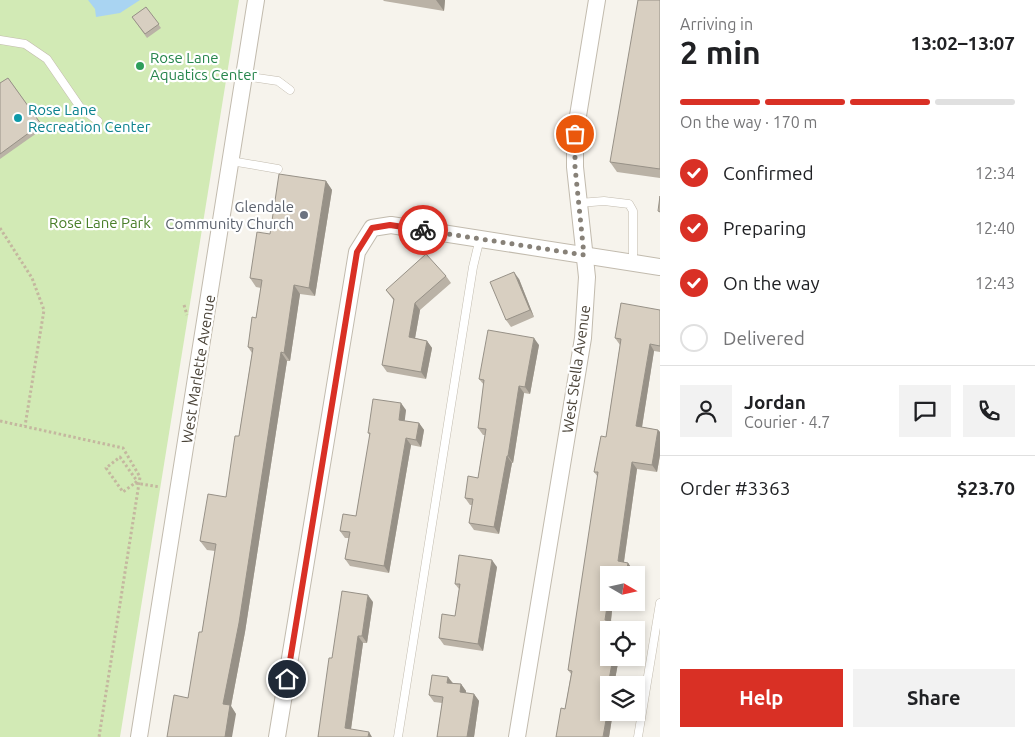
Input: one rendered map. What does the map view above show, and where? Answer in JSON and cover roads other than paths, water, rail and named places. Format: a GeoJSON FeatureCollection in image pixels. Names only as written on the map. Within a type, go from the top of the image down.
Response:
{"type":"FeatureCollection","features":[{"type":"Feature","properties":{"kind":"street","name":"West Marlette Avenue"},"geometry":{"type":"LineString","coordinates":[[139,737],[256,0]]}},
{"type":"Feature","properties":{"kind":"street","name":"West Stella Avenue"},"geometry":{"type":"LineString","coordinates":[[517,737],[583,338],[587,278],[575,167],[575,134],[596,0]]}},
{"type":"Feature","properties":{"kind":"street"},"geometry":{"type":"LineString","coordinates":[[278,737],[357,252],[372,228],[390,225],[660,267]]}},
{"type":"Feature","properties":{"kind":"lane"},"geometry":{"type":"LineString","coordinates":[[0,40],[25,44],[47,59],[80,107],[98,120]]}},
{"type":"Feature","properties":{"kind":"lane"},"geometry":{"type":"LineString","coordinates":[[244,76],[278,81],[290,90]]}},
{"type":"Feature","properties":{"kind":"lane"},"geometry":{"type":"LineString","coordinates":[[231,161],[278,169]]}},
{"type":"Feature","properties":{"kind":"lane"},"geometry":{"type":"LineString","coordinates":[[579,203],[604,201],[629,204],[634,211],[633,262]]}},
{"type":"Feature","properties":{"kind":"lane"},"geometry":{"type":"LineString","coordinates":[[398,737],[473,267],[480,238]]}},
{"type":"Feature","properties":{"kind":"lane"},"geometry":{"type":"LineString","coordinates":[[638,737],[660,603]]}},
{"type":"Feature","properties":{"kind":"water"},"geometry":{"type":"Polygon","coordinates":[[[88,0],[140,0],[120,13],[96,17],[95,9],[88,0]]]}},
{"type":"Feature","properties":{"kind":"place","name":"Rose Lane Aquatics Center"},"geometry":{"type":"Point","coordinates":[140,66]}},
{"type":"Feature","properties":{"kind":"place","name":"Rose Lane Recreation Center"},"geometry":{"type":"Point","coordinates":[18,118]}},
{"type":"Feature","properties":{"kind":"place","name":"Glendale Community Church"},"geometry":{"type":"Point","coordinates":[304,215]}},
{"type":"Feature","properties":{"kind":"park label","name":"Rose Lane Park"},"geometry":{"type":"Point","coordinates":[100,222]}}]}
